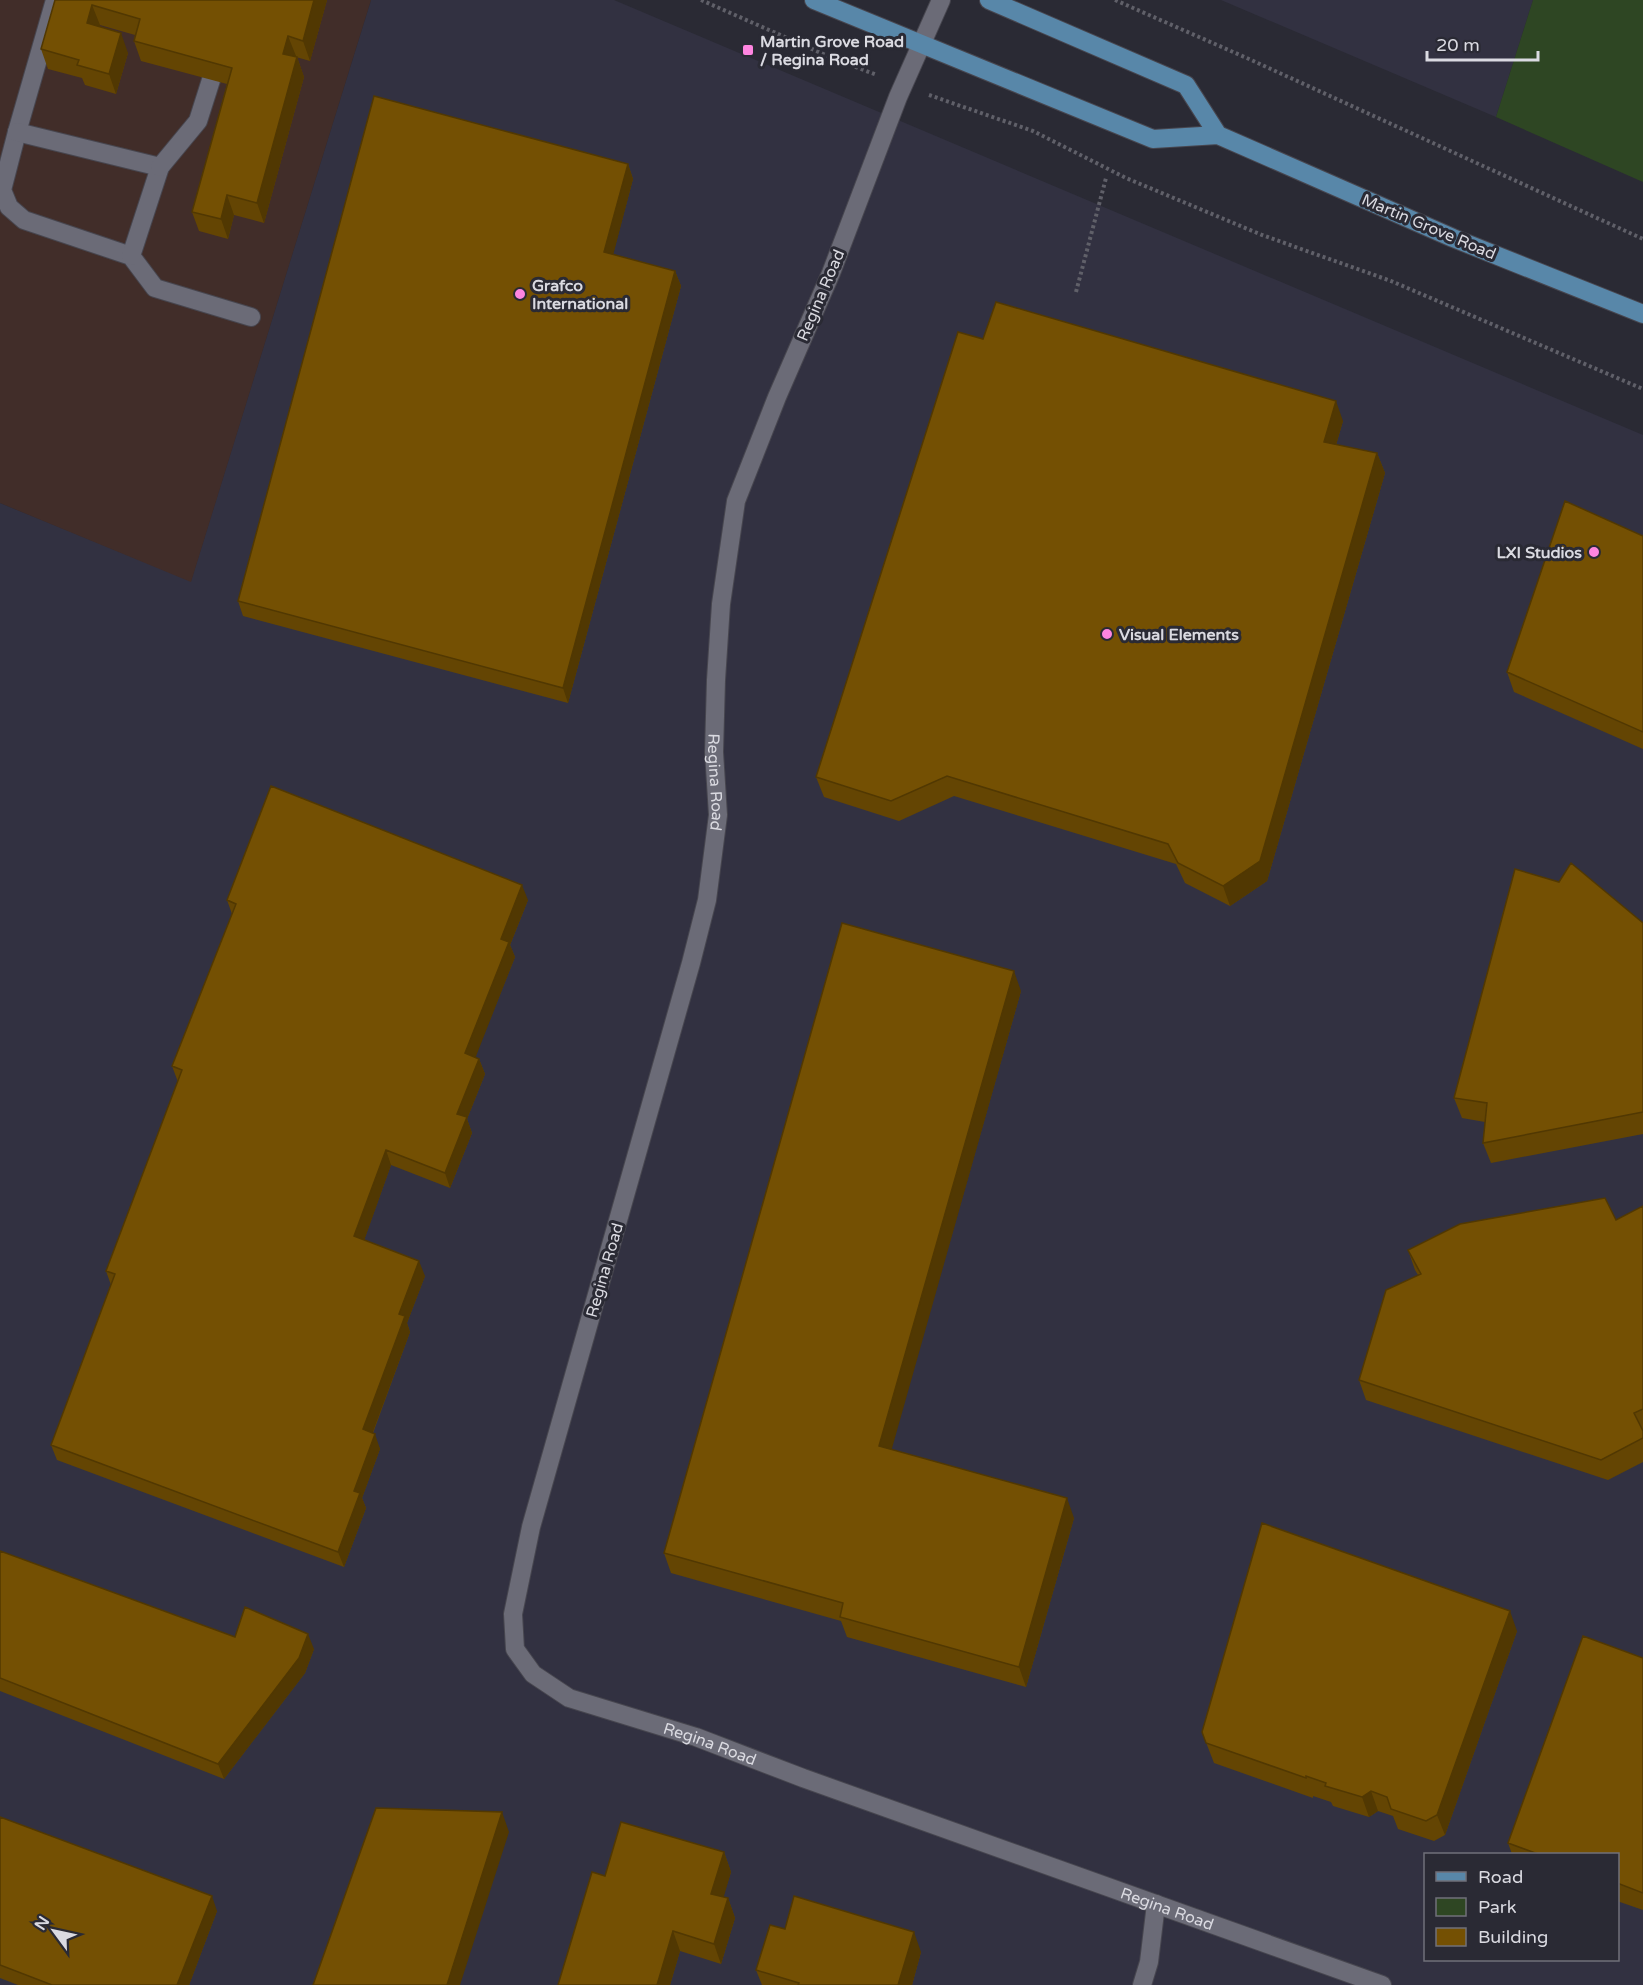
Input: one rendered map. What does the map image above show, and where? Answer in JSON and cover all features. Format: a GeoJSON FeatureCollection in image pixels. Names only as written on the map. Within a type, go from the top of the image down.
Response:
{"type":"FeatureCollection","features":[{"type":"Feature","properties":{"kind":"main road","name":"Martin Grove Road"},"geometry":{"type":"LineString","coordinates":[[814,0],[1153,139],[1218,135],[1453,238],[1643,314]]}},
{"type":"Feature","properties":{"kind":"main road"},"geometry":{"type":"LineString","coordinates":[[989,0],[1186,85],[1218,135]]}},
{"type":"Feature","properties":{"kind":"street"},"geometry":{"type":"LineString","coordinates":[[55,0],[2,190],[9,207],[24,220],[131,256],[155,288],[251,317]]}},
{"type":"Feature","properties":{"kind":"street","name":"Regina Road"},"geometry":{"type":"LineString","coordinates":[[941,0],[898,97],[831,273],[777,397],[736,501],[721,604],[714,752],[718,815],[707,900],[688,975],[531,1527],[513,1614],[515,1649],[532,1674],[569,1698],[696,1737],[803,1778],[1382,1985]]}},
{"type":"Feature","properties":{"kind":"street"},"geometry":{"type":"LineString","coordinates":[[131,256],[160,167],[198,121],[211,80]]}},
{"type":"Feature","properties":{"kind":"street"},"geometry":{"type":"LineString","coordinates":[[17,132],[160,167]]}},
{"type":"Feature","properties":{"kind":"street"},"geometry":{"type":"LineString","coordinates":[[1142,1985],[1149,1962],[1156,1904]]}},
{"type":"Feature","properties":{"kind":"path"},"geometry":{"type":"LineString","coordinates":[[701,0],[844,63]]}},
{"type":"Feature","properties":{"kind":"path"},"geometry":{"type":"LineString","coordinates":[[1115,0],[1260,63],[1643,239]]}},
{"type":"Feature","properties":{"kind":"path"},"geometry":{"type":"LineString","coordinates":[[948,103],[1032,131],[1126,178],[1262,235],[1391,281],[1643,389]]}},
{"type":"Feature","properties":{"kind":"path"},"geometry":{"type":"LineString","coordinates":[[1076,292],[1106,178]]}},
{"type":"Feature","properties":{"kind":"shaded area"},"geometry":{"type":"Polygon","coordinates":[[[0,0],[371,0],[191,582],[0,503],[0,0]]]}},
{"type":"Feature","properties":{"kind":"shaded area"},"geometry":{"type":"Polygon","coordinates":[[[371,0],[614,0],[1643,435],[1643,1985],[0,1985],[0,503],[191,581],[371,0]]]}},
{"type":"Feature","properties":{"kind":"shaded area"},"geometry":{"type":"Polygon","coordinates":[[[1221,0],[1533,0],[1496,117],[1221,0]]]}},
{"type":"Feature","properties":{"kind":"green space"},"geometry":{"type":"Polygon","coordinates":[[[1533,0],[1643,0],[1643,182],[1496,117],[1533,0]]]}},
{"type":"Feature","properties":{"kind":"building"},"geometry":{"type":"Polygon","coordinates":[[[55,0],[314,0],[303,41],[288,36],[283,54],[297,57],[257,203],[227,195],[221,219],[192,212],[232,68],[134,41],[140,19],[92,5],[87,23],[121,33],[109,74],[77,65],[79,60],[41,49],[55,0]]]}},
{"type":"Feature","properties":{"kind":"building"},"geometry":{"type":"Polygon","coordinates":[[[374,96],[628,164],[604,252],[675,271],[563,688],[238,601],[374,96]]]}},
{"type":"Feature","properties":{"kind":"building","name":"Visual Elements"},"geometry":{"type":"Polygon","coordinates":[[[996,302],[1336,401],[1324,442],[1377,453],[1260,861],[1223,886],[1178,863],[1168,844],[947,776],[891,801],[816,777],[958,332],[983,339],[996,302]]]}},
{"type":"Feature","properties":{"kind":"building"},"geometry":{"type":"Polygon","coordinates":[[[1565,501],[1643,536],[1643,732],[1507,672],[1565,501]]]}},
{"type":"Feature","properties":{"kind":"building"},"geometry":{"type":"Polygon","coordinates":[[[271,786],[522,885],[501,939],[509,942],[465,1053],[479,1059],[457,1114],[467,1117],[445,1173],[386,1150],[354,1236],[419,1261],[399,1314],[405,1316],[363,1429],[375,1434],[354,1491],[360,1493],[338,1552],[51,1445],[115,1274],[106,1271],[182,1070],[172,1066],[236,904],[227,900],[271,786]]]}},
{"type":"Feature","properties":{"kind":"building"},"geometry":{"type":"Polygon","coordinates":[[[1571,863],[1643,923],[1643,1112],[1483,1143],[1487,1103],[1454,1098],[1515,869],[1559,882],[1571,863]]]}},
{"type":"Feature","properties":{"kind":"building"},"geometry":{"type":"Polygon","coordinates":[[[842,923],[1014,971],[879,1446],[1067,1498],[1019,1667],[840,1617],[843,1603],[664,1553],[842,923]]]}},
{"type":"Feature","properties":{"kind":"building"},"geometry":{"type":"Polygon","coordinates":[[[1605,1198],[1616,1220],[1643,1206],[1643,1409],[1634,1413],[1643,1431],[1643,1438],[1601,1460],[1359,1380],[1386,1290],[1421,1274],[1408,1250],[1460,1224],[1605,1198]]]}},
{"type":"Feature","properties":{"kind":"building"},"geometry":{"type":"Polygon","coordinates":[[[1262,1523],[1510,1611],[1437,1815],[1426,1821],[1391,1809],[1387,1797],[1371,1791],[1362,1797],[1206,1743],[1202,1732],[1262,1523]]]}},
{"type":"Feature","properties":{"kind":"building"},"geometry":{"type":"Polygon","coordinates":[[[0,1551],[235,1637],[245,1607],[308,1634],[299,1658],[218,1764],[0,1678],[0,1551]]]}},
{"type":"Feature","properties":{"kind":"building"},"geometry":{"type":"Polygon","coordinates":[[[1583,1636],[1643,1658],[1643,1893],[1619,1884],[1619,1853],[1535,1853],[1508,1843],[1583,1636]]]}},
{"type":"Feature","properties":{"kind":"building"},"geometry":{"type":"Polygon","coordinates":[[[376,1808],[502,1812],[447,1985],[313,1985],[376,1808]]]}},
{"type":"Feature","properties":{"kind":"building"},"geometry":{"type":"Polygon","coordinates":[[[0,1817],[212,1896],[177,1985],[52,1985],[0,1965],[0,1817]]]}},
{"type":"Feature","properties":{"kind":"building"},"geometry":{"type":"Polygon","coordinates":[[[621,1822],[724,1852],[711,1894],[728,1898],[714,1944],[673,1931],[657,1985],[558,1985],[592,1872],[605,1876],[621,1822]]]}},
{"type":"Feature","properties":{"kind":"building"},"geometry":{"type":"Polygon","coordinates":[[[794,1896],[914,1932],[898,1985],[798,1985],[799,1983],[756,1970],[770,1925],[785,1929],[794,1896]]]}},
{"type":"Feature","properties":{"kind":"place","name":"Martin Grove Road / Regina Road"},"geometry":{"type":"Point","coordinates":[748,50]}},
{"type":"Feature","properties":{"kind":"place","name":"Grafco International"},"geometry":{"type":"Point","coordinates":[520,294]}},
{"type":"Feature","properties":{"kind":"place","name":"LXI Studios"},"geometry":{"type":"Point","coordinates":[1594,552]}},
{"type":"Feature","properties":{"kind":"place","name":"Visual Elements"},"geometry":{"type":"Point","coordinates":[1107,634]}}]}
